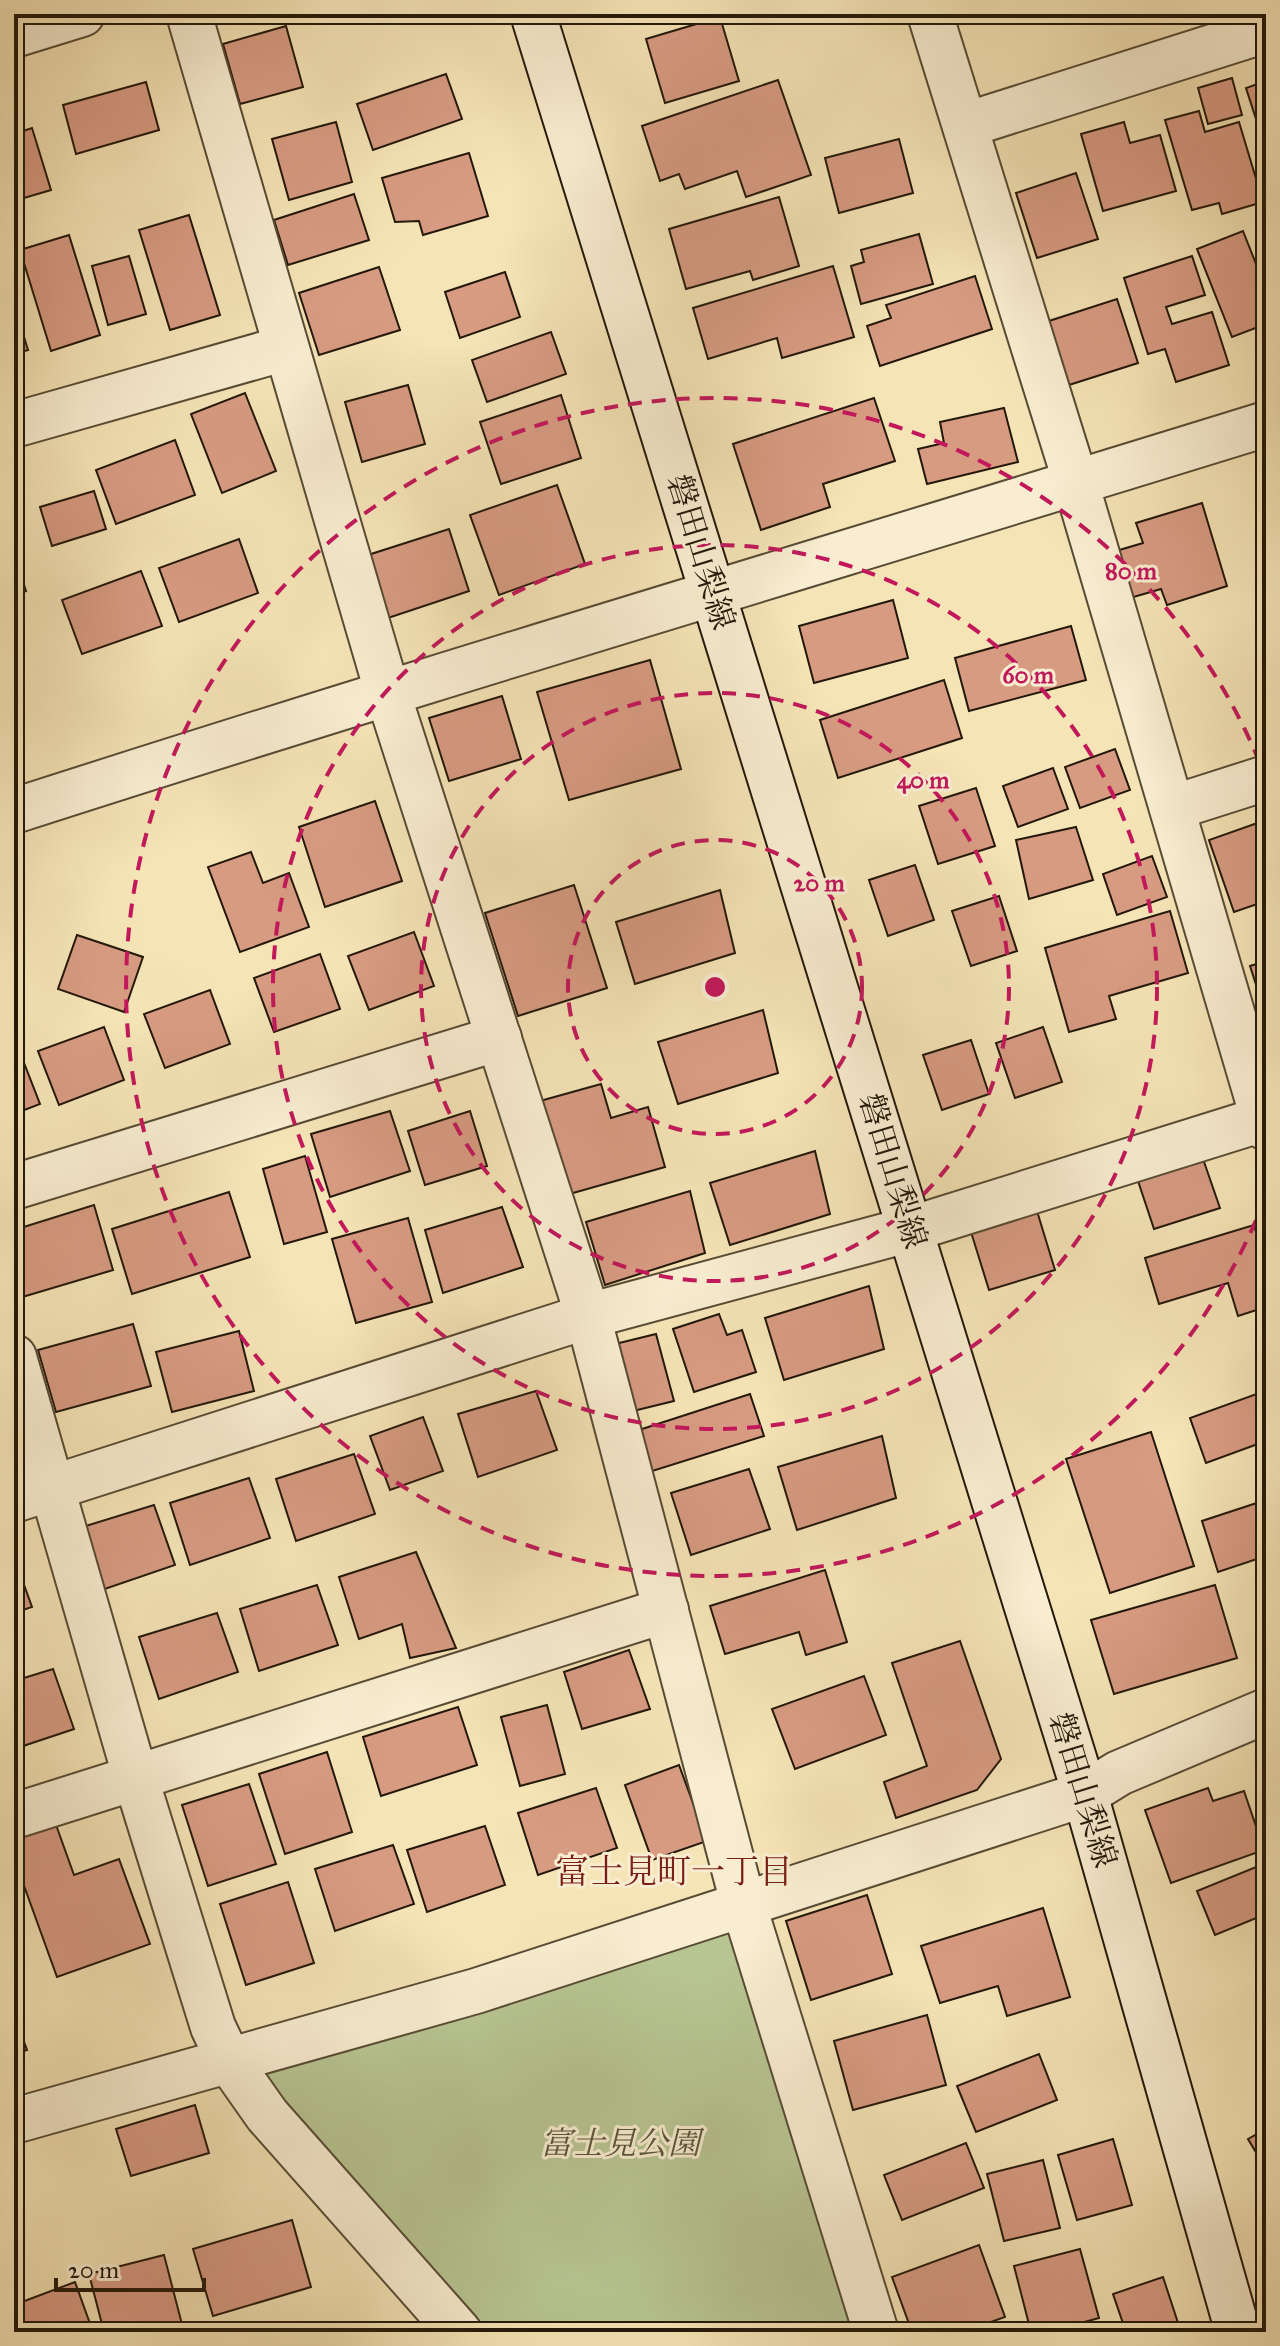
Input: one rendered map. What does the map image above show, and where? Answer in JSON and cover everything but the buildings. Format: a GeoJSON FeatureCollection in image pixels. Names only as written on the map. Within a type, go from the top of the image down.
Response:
{"type":"FeatureCollection","features":[{"type":"Feature","properties":{"kind":"street"},"geometry":{"type":"LineString","coordinates":[[14,35],[82,14]]}},
{"type":"Feature","properties":{"kind":"street"},"geometry":{"type":"LineString","coordinates":[[189,14],[387,691],[588,1316],[743,1903],[876,2332]]}},
{"type":"Feature","properties":{"kind":"street","name":"磐田山梨線"},"geometry":{"type":"LineString","coordinates":[[533,14],[1085,1794],[1238,2332]]}},
{"type":"Feature","properties":{"kind":"street"},"geometry":{"type":"LineString","coordinates":[[33,1493],[588,1316],[911,1229],[1265,1122],[1076,483],[930,14]]}},
{"type":"Feature","properties":{"kind":"street"},"geometry":{"type":"LineString","coordinates":[[966,125],[1266,30]]}},
{"type":"Feature","properties":{"kind":"street"},"geometry":{"type":"LineString","coordinates":[[14,425],[286,348]]}},
{"type":"Feature","properties":{"kind":"street"},"geometry":{"type":"LineString","coordinates":[[14,811],[387,691],[714,595],[1266,424]]}},
{"type":"Feature","properties":{"kind":"street"},"geometry":{"type":"LineString","coordinates":[[1172,808],[1266,778]]}},
{"type":"Feature","properties":{"kind":"street"},"geometry":{"type":"LineString","coordinates":[[14,1187],[499,1038]]}},
{"type":"Feature","properties":{"kind":"street"},"geometry":{"type":"LineString","coordinates":[[14,1357],[33,1493],[136,1779],[202,1995],[229,2061],[267,2115],[459,2332]]}},
{"type":"Feature","properties":{"kind":"street"},"geometry":{"type":"LineString","coordinates":[[14,1816],[666,1610]]}},
{"type":"Feature","properties":{"kind":"street"},"geometry":{"type":"LineString","coordinates":[[14,2121],[476,1991],[1085,1794],[1119,1773],[1266,1711]]}},
{"type":"Feature","properties":{"kind":"green space","name":"富士見公園"},"geometry":{"type":"Polygon","coordinates":[[[743,1903],[876,2332],[468,2332],[242,2074],[743,1903]]]}},
{"type":"Feature","properties":{"kind":"district","name":"富士見町一丁目"},"geometry":{"type":"Point","coordinates":[674,1871]}}]}
